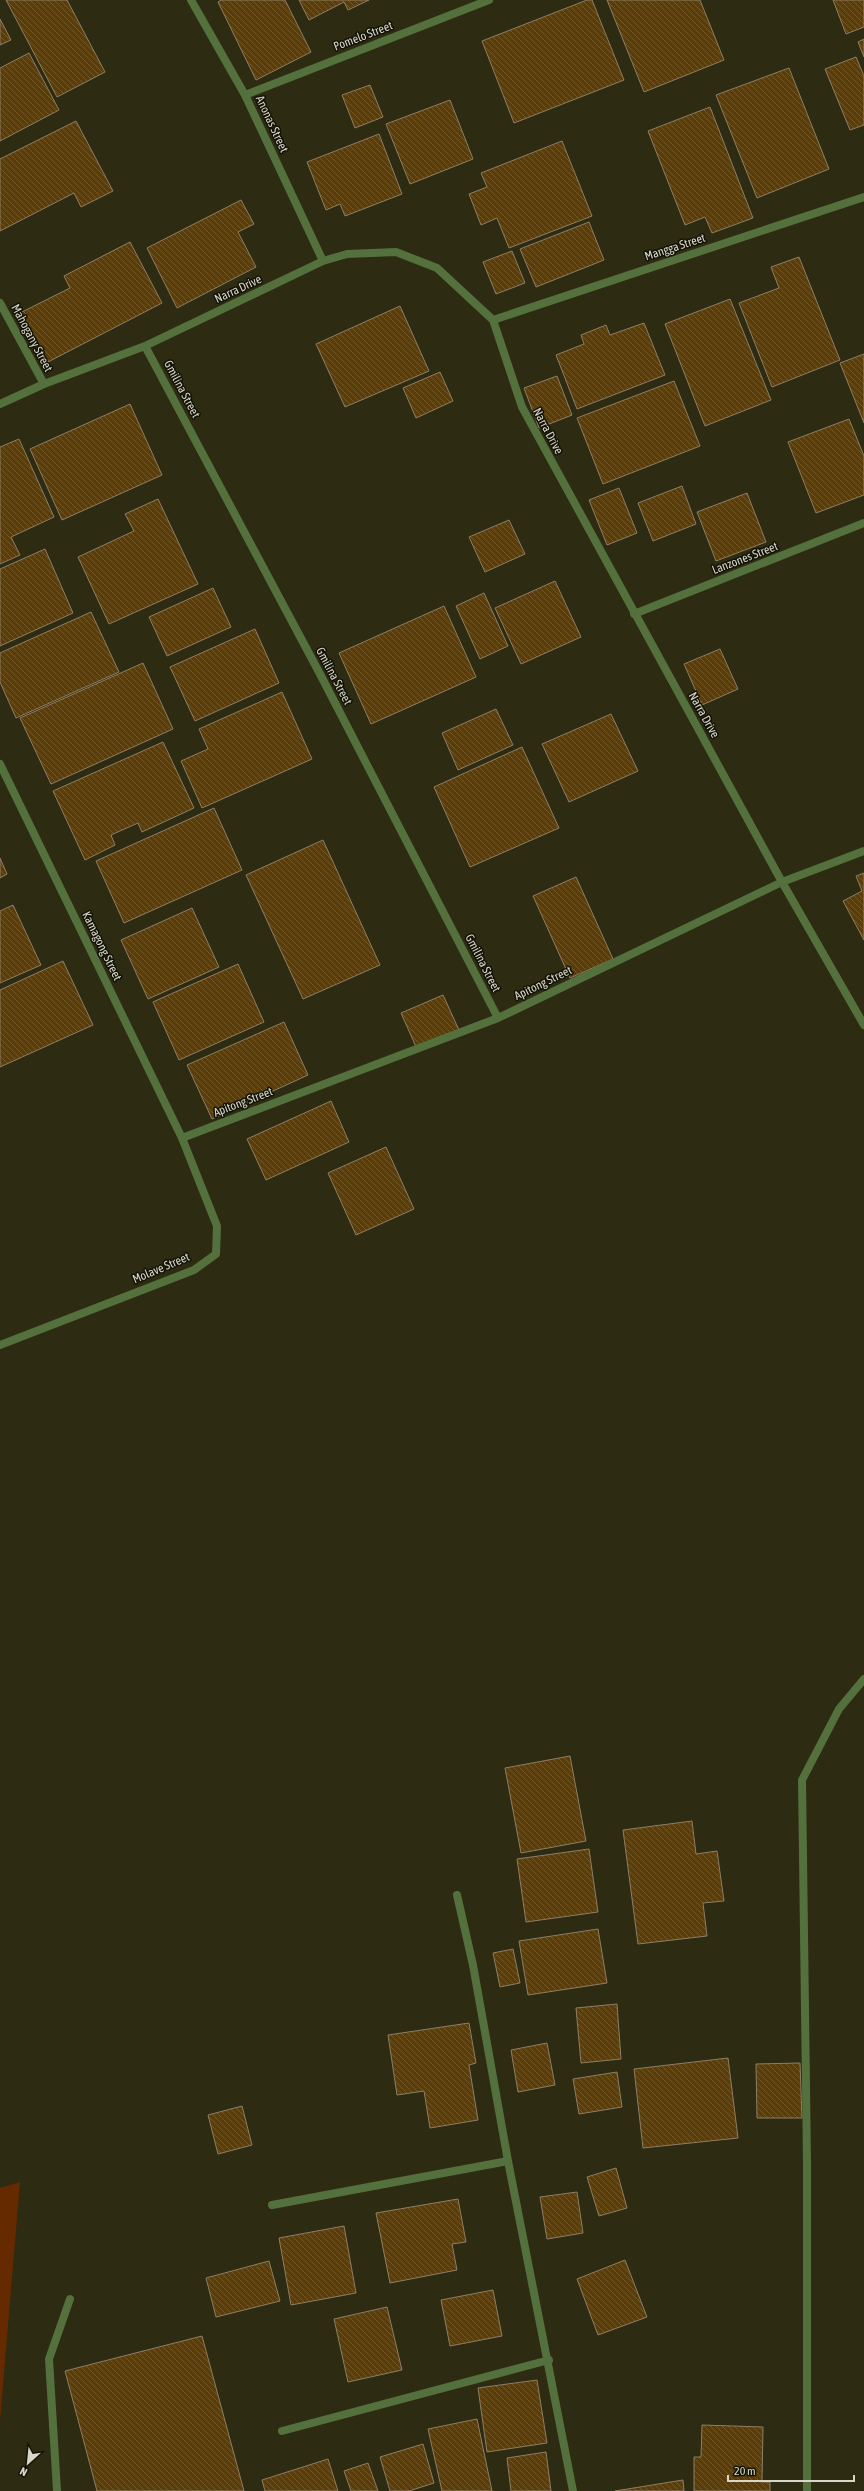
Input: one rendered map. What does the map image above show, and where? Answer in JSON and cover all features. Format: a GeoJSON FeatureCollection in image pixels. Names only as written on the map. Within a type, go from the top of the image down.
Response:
{"type":"FeatureCollection","features":[{"type":"Feature","properties":{"kind":"street","name":"Anonas Street"},"geometry":{"type":"LineString","coordinates":[[191,0],[245,95],[323,261]]}},
{"type":"Feature","properties":{"kind":"street","name":"Pomelo Street"},"geometry":{"type":"LineString","coordinates":[[245,95],[489,0]]}},
{"type":"Feature","properties":{"kind":"street","name":"Mangga Street"},"geometry":{"type":"LineString","coordinates":[[493,320],[864,197]]}},
{"type":"Feature","properties":{"kind":"street","name":"Narra Drive"},"geometry":{"type":"LineString","coordinates":[[0,404],[44,384],[145,346],[323,261],[347,254],[396,252],[437,268],[493,320],[522,407],[782,882],[864,1025]]}},
{"type":"Feature","properties":{"kind":"street","name":"Mahogany Street"},"geometry":{"type":"LineString","coordinates":[[0,303],[44,384]]}},
{"type":"Feature","properties":{"kind":"street","name":"Gmilina Street"},"geometry":{"type":"LineString","coordinates":[[145,346],[320,674],[498,1018]]}},
{"type":"Feature","properties":{"kind":"street","name":"Lanzones Street"},"geometry":{"type":"LineString","coordinates":[[634,614],[864,524]]}},
{"type":"Feature","properties":{"kind":"street","name":"Kamagong Street"},"geometry":{"type":"LineString","coordinates":[[0,764],[182,1138]]}},
{"type":"Feature","properties":{"kind":"street","name":"Apitong Street"},"geometry":{"type":"LineString","coordinates":[[182,1138],[498,1018],[782,882],[864,851]]}},
{"type":"Feature","properties":{"kind":"street","name":"Molave Street"},"geometry":{"type":"LineString","coordinates":[[0,1345],[194,1270],[216,1254],[217,1226],[182,1138]]}},
{"type":"Feature","properties":{"kind":"street"},"geometry":{"type":"LineString","coordinates":[[808,2491],[807,2163],[802,1780],[839,1709],[864,1679]]}},
{"type":"Feature","properties":{"kind":"street"},"geometry":{"type":"LineString","coordinates":[[456,1895],[473,1965],[508,2161],[549,2360],[573,2491]]}},
{"type":"Feature","properties":{"kind":"street"},"geometry":{"type":"LineString","coordinates":[[272,2204],[508,2161]]}},
{"type":"Feature","properties":{"kind":"street"},"geometry":{"type":"LineString","coordinates":[[57,2491],[49,2359],[70,2299]]}},
{"type":"Feature","properties":{"kind":"street"},"geometry":{"type":"LineString","coordinates":[[282,2430],[549,2360]]}},
{"type":"Feature","properties":{"kind":"shaded area"},"geometry":{"type":"Polygon","coordinates":[[[20,2182],[0,2421],[0,2188],[20,2182]]]}},
{"type":"Feature","properties":{"kind":"building"},"geometry":{"type":"Polygon","coordinates":[[[6,0],[67,0],[105,72],[57,97],[6,0]]]}},
{"type":"Feature","properties":{"kind":"building"},"geometry":{"type":"Polygon","coordinates":[[[221,0],[285,0],[311,52],[256,80],[218,2],[221,0]]]}},
{"type":"Feature","properties":{"kind":"building"},"geometry":{"type":"Polygon","coordinates":[[[299,0],[369,0],[348,10],[344,2],[309,20],[299,0]]]}},
{"type":"Feature","properties":{"kind":"building"},"geometry":{"type":"Polygon","coordinates":[[[587,0],[592,0],[624,80],[514,123],[482,41],[587,0]]]}},
{"type":"Feature","properties":{"kind":"building"},"geometry":{"type":"Polygon","coordinates":[[[607,0],[700,0],[724,60],[644,92],[607,0]]]}},
{"type":"Feature","properties":{"kind":"building"},"geometry":{"type":"Polygon","coordinates":[[[833,0],[864,0],[864,27],[846,34],[833,0]]]}},
{"type":"Feature","properties":{"kind":"building"},"geometry":{"type":"Polygon","coordinates":[[[0,19],[11,40],[0,45],[0,19]]]}},
{"type":"Feature","properties":{"kind":"building"},"geometry":{"type":"Polygon","coordinates":[[[864,39],[864,57],[858,42],[864,39]]]}},
{"type":"Feature","properties":{"kind":"building"},"geometry":{"type":"Polygon","coordinates":[[[29,53],[59,110],[0,141],[0,68],[29,53]]]}},
{"type":"Feature","properties":{"kind":"building"},"geometry":{"type":"Polygon","coordinates":[[[856,57],[864,76],[864,125],[850,130],[825,69],[856,57]]]}},
{"type":"Feature","properties":{"kind":"building"},"geometry":{"type":"Polygon","coordinates":[[[789,68],[829,169],[757,198],[716,95],[789,68]]]}},
{"type":"Feature","properties":{"kind":"building"},"geometry":{"type":"Polygon","coordinates":[[[370,85],[383,117],[355,128],[342,95],[370,85]]]}},
{"type":"Feature","properties":{"kind":"building"},"geometry":{"type":"Polygon","coordinates":[[[450,100],[473,159],[410,184],[386,124],[450,100]]]}},
{"type":"Feature","properties":{"kind":"building"},"geometry":{"type":"Polygon","coordinates":[[[710,107],[753,218],[712,233],[705,217],[685,225],[648,131],[710,107]]]}},
{"type":"Feature","properties":{"kind":"building"},"geometry":{"type":"Polygon","coordinates":[[[76,121],[113,191],[81,207],[74,193],[0,231],[0,159],[76,121]]]}},
{"type":"Feature","properties":{"kind":"building"},"geometry":{"type":"Polygon","coordinates":[[[379,134],[402,194],[345,216],[340,204],[326,210],[307,162],[379,134]]]}},
{"type":"Feature","properties":{"kind":"building"},"geometry":{"type":"Polygon","coordinates":[[[562,141],[592,216],[509,248],[497,218],[481,225],[469,194],[487,187],[481,173],[562,141]]]}},
{"type":"Feature","properties":{"kind":"building"},"geometry":{"type":"Polygon","coordinates":[[[241,200],[254,224],[238,232],[256,267],[177,308],[147,248],[241,200]]]}},
{"type":"Feature","properties":{"kind":"building"},"geometry":{"type":"Polygon","coordinates":[[[589,222],[604,260],[536,287],[520,249],[589,222]]]}},
{"type":"Feature","properties":{"kind":"building"},"geometry":{"type":"Polygon","coordinates":[[[130,242],[162,303],[46,363],[20,313],[70,288],[64,276],[130,242]]]}},
{"type":"Feature","properties":{"kind":"building"},"geometry":{"type":"Polygon","coordinates":[[[512,251],[525,283],[496,294],[483,262],[512,251]]]}},
{"type":"Feature","properties":{"kind":"building"},"geometry":{"type":"Polygon","coordinates":[[[799,257],[840,360],[772,387],[739,303],[779,288],[771,267],[799,257]]]}},
{"type":"Feature","properties":{"kind":"building"},"geometry":{"type":"Polygon","coordinates":[[[730,299],[771,400],[705,426],[665,324],[730,299]]]}},
{"type":"Feature","properties":{"kind":"building"},"geometry":{"type":"Polygon","coordinates":[[[400,306],[429,371],[345,407],[316,344],[400,306]]]}},
{"type":"Feature","properties":{"kind":"building"},"geometry":{"type":"Polygon","coordinates":[[[644,323],[665,375],[577,409],[556,355],[584,344],[581,335],[606,325],[610,335],[644,323]]]}},
{"type":"Feature","properties":{"kind":"building"},"geometry":{"type":"Polygon","coordinates":[[[864,354],[864,423],[840,363],[864,354]]]}},
{"type":"Feature","properties":{"kind":"building"},"geometry":{"type":"Polygon","coordinates":[[[440,372],[453,401],[416,418],[403,388],[440,372]]]}},
{"type":"Feature","properties":{"kind":"building"},"geometry":{"type":"Polygon","coordinates":[[[557,376],[572,415],[539,428],[524,388],[557,376]]]}},
{"type":"Feature","properties":{"kind":"building"},"geometry":{"type":"Polygon","coordinates":[[[674,381],[700,446],[603,484],[577,418],[674,381]]]}},
{"type":"Feature","properties":{"kind":"building"},"geometry":{"type":"Polygon","coordinates":[[[130,404],[162,475],[62,520],[30,449],[130,404]]]}},
{"type":"Feature","properties":{"kind":"building"},"geometry":{"type":"Polygon","coordinates":[[[849,419],[864,456],[864,495],[816,513],[788,442],[849,419]]]}},
{"type":"Feature","properties":{"kind":"building"},"geometry":{"type":"Polygon","coordinates":[[[19,439],[54,517],[11,537],[20,555],[0,564],[0,447],[19,439]]]}},
{"type":"Feature","properties":{"kind":"building"},"geometry":{"type":"Polygon","coordinates":[[[682,486],[696,524],[653,541],[638,503],[682,486]]]}},
{"type":"Feature","properties":{"kind":"building"},"geometry":{"type":"Polygon","coordinates":[[[619,488],[637,533],[607,545],[589,500],[619,488]]]}},
{"type":"Feature","properties":{"kind":"building"},"geometry":{"type":"Polygon","coordinates":[[[747,493],[766,542],[716,561],[697,512],[747,493]]]}},
{"type":"Feature","properties":{"kind":"building"},"geometry":{"type":"Polygon","coordinates":[[[158,499],[198,584],[109,624],[78,557],[134,531],[125,514],[158,499]]]}},
{"type":"Feature","properties":{"kind":"building"},"geometry":{"type":"Polygon","coordinates":[[[509,520],[525,554],[485,572],[469,537],[509,520]]]}},
{"type":"Feature","properties":{"kind":"building"},"geometry":{"type":"Polygon","coordinates":[[[45,549],[73,613],[0,646],[0,569],[45,549]]]}},
{"type":"Feature","properties":{"kind":"building"},"geometry":{"type":"Polygon","coordinates":[[[555,581],[581,637],[521,664],[495,608],[555,581]]]}},
{"type":"Feature","properties":{"kind":"building"},"geometry":{"type":"Polygon","coordinates":[[[213,588],[231,627],[167,656],[149,617],[213,588]]]}},
{"type":"Feature","properties":{"kind":"building"},"geometry":{"type":"Polygon","coordinates":[[[484,593],[508,646],[480,659],[456,606],[484,593]]]}},
{"type":"Feature","properties":{"kind":"building"},"geometry":{"type":"Polygon","coordinates":[[[444,606],[476,677],[371,724],[339,653],[444,606]]]}},
{"type":"Feature","properties":{"kind":"building"},"geometry":{"type":"Polygon","coordinates":[[[91,612],[119,672],[16,718],[0,682],[0,653],[91,612]]]}},
{"type":"Feature","properties":{"kind":"building"},"geometry":{"type":"Polygon","coordinates":[[[255,629],[279,683],[195,721],[170,667],[255,629]]]}},
{"type":"Feature","properties":{"kind":"building"},"geometry":{"type":"Polygon","coordinates":[[[720,649],[738,689],[702,705],[684,664],[720,649]]]}},
{"type":"Feature","properties":{"kind":"building"},"geometry":{"type":"Polygon","coordinates":[[[143,663],[173,729],[51,784],[20,718],[143,663]]]}},
{"type":"Feature","properties":{"kind":"building"},"geometry":{"type":"Polygon","coordinates":[[[282,692],[312,759],[202,808],[181,761],[208,749],[199,729],[282,692]]]}},
{"type":"Feature","properties":{"kind":"building"},"geometry":{"type":"Polygon","coordinates":[[[496,709],[513,745],[458,770],[442,733],[496,709]]]}},
{"type":"Feature","properties":{"kind":"building"},"geometry":{"type":"Polygon","coordinates":[[[611,714],[638,771],[569,802],[542,744],[611,714]]]}},
{"type":"Feature","properties":{"kind":"building"},"geometry":{"type":"Polygon","coordinates":[[[163,742],[194,808],[142,832],[138,823],[111,835],[115,845],[85,860],[53,791],[163,742]]]}},
{"type":"Feature","properties":{"kind":"building"},"geometry":{"type":"Polygon","coordinates":[[[522,747],[559,828],[470,867],[434,787],[522,747]]]}},
{"type":"Feature","properties":{"kind":"building"},"geometry":{"type":"Polygon","coordinates":[[[214,808],[242,870],[124,923],[96,861],[214,808]]]}},
{"type":"Feature","properties":{"kind":"building"},"geometry":{"type":"Polygon","coordinates":[[[323,840],[380,965],[303,999],[246,875],[323,840]]]}},
{"type":"Feature","properties":{"kind":"building"},"geometry":{"type":"Polygon","coordinates":[[[0,858],[7,874],[0,878],[0,858]]]}},
{"type":"Feature","properties":{"kind":"building"},"geometry":{"type":"Polygon","coordinates":[[[864,873],[864,940],[843,901],[862,891],[856,876],[864,873]]]}},
{"type":"Feature","properties":{"kind":"building"},"geometry":{"type":"Polygon","coordinates":[[[576,877],[613,959],[570,978],[533,896],[576,877]]]}},
{"type":"Feature","properties":{"kind":"building"},"geometry":{"type":"Polygon","coordinates":[[[13,905],[41,965],[0,983],[0,911],[13,905]]]}},
{"type":"Feature","properties":{"kind":"building"},"geometry":{"type":"Polygon","coordinates":[[[192,908],[219,967],[148,999],[121,940],[192,908]]]}},
{"type":"Feature","properties":{"kind":"building"},"geometry":{"type":"Polygon","coordinates":[[[63,961],[93,1025],[0,1067],[0,990],[63,961]]]}},
{"type":"Feature","properties":{"kind":"building"},"geometry":{"type":"Polygon","coordinates":[[[238,964],[264,1022],[179,1060],[153,1002],[238,964]]]}},
{"type":"Feature","properties":{"kind":"building"},"geometry":{"type":"Polygon","coordinates":[[[443,995],[459,1030],[417,1049],[401,1013],[443,995]]]}},
{"type":"Feature","properties":{"kind":"building"},"geometry":{"type":"Polygon","coordinates":[[[284,1022],[308,1075],[212,1119],[187,1065],[284,1022]]]}},
{"type":"Feature","properties":{"kind":"building"},"geometry":{"type":"Polygon","coordinates":[[[331,1101],[349,1142],[266,1180],[247,1139],[331,1101]]]}},
{"type":"Feature","properties":{"kind":"building"},"geometry":{"type":"Polygon","coordinates":[[[386,1147],[414,1209],[356,1235],[328,1173],[386,1147]]]}},
{"type":"Feature","properties":{"kind":"building"},"geometry":{"type":"Polygon","coordinates":[[[570,1756],[586,1841],[521,1853],[505,1768],[570,1756]]]}},
{"type":"Feature","properties":{"kind":"building"},"geometry":{"type":"Polygon","coordinates":[[[692,1821],[696,1854],[717,1851],[724,1901],[703,1903],[707,1936],[638,1944],[623,1830],[692,1821]]]}},
{"type":"Feature","properties":{"kind":"building"},"geometry":{"type":"Polygon","coordinates":[[[589,1849],[598,1912],[526,1922],[517,1859],[589,1849]]]}},
{"type":"Feature","properties":{"kind":"building"},"geometry":{"type":"Polygon","coordinates":[[[598,1929],[607,1983],[528,1995],[519,1941],[598,1929]]]}},
{"type":"Feature","properties":{"kind":"building"},"geometry":{"type":"Polygon","coordinates":[[[513,1949],[520,1983],[500,1987],[493,1953],[513,1949]]]}},
{"type":"Feature","properties":{"kind":"building"},"geometry":{"type":"Polygon","coordinates":[[[617,2004],[621,2059],[581,2063],[576,2008],[617,2004]]]}},
{"type":"Feature","properties":{"kind":"building"},"geometry":{"type":"Polygon","coordinates":[[[469,2023],[476,2063],[469,2065],[478,2120],[430,2128],[424,2091],[397,2095],[388,2035],[469,2023]]]}},
{"type":"Feature","properties":{"kind":"building"},"geometry":{"type":"Polygon","coordinates":[[[547,2043],[555,2085],[518,2092],[511,2050],[547,2043]]]}},
{"type":"Feature","properties":{"kind":"building"},"geometry":{"type":"Polygon","coordinates":[[[728,2058],[738,2138],[643,2148],[634,2069],[728,2058]]]}},
{"type":"Feature","properties":{"kind":"building"},"geometry":{"type":"Polygon","coordinates":[[[800,2063],[802,2118],[757,2118],[756,2064],[800,2063]]]}},
{"type":"Feature","properties":{"kind":"building"},"geometry":{"type":"Polygon","coordinates":[[[617,2072],[622,2107],[579,2114],[573,2079],[617,2072]]]}},
{"type":"Feature","properties":{"kind":"building"},"geometry":{"type":"Polygon","coordinates":[[[242,2106],[252,2145],[218,2154],[208,2115],[242,2106]]]}},
{"type":"Feature","properties":{"kind":"building"},"geometry":{"type":"Polygon","coordinates":[[[616,2168],[627,2208],[599,2216],[587,2177],[616,2168]]]}},
{"type":"Feature","properties":{"kind":"building"},"geometry":{"type":"Polygon","coordinates":[[[577,2192],[583,2233],[547,2239],[540,2197],[577,2192]]]}},
{"type":"Feature","properties":{"kind":"building"},"geometry":{"type":"Polygon","coordinates":[[[458,2199],[466,2242],[452,2244],[457,2270],[390,2283],[376,2213],[458,2199]]]}},
{"type":"Feature","properties":{"kind":"building"},"geometry":{"type":"Polygon","coordinates":[[[344,2226],[356,2293],[291,2305],[279,2238],[344,2226]]]}},
{"type":"Feature","properties":{"kind":"building"},"geometry":{"type":"Polygon","coordinates":[[[625,2260],[647,2317],[598,2335],[577,2279],[625,2260]]]}},
{"type":"Feature","properties":{"kind":"building"},"geometry":{"type":"Polygon","coordinates":[[[269,2261],[280,2301],[216,2317],[206,2278],[269,2261]]]}},
{"type":"Feature","properties":{"kind":"building"},"geometry":{"type":"Polygon","coordinates":[[[493,2290],[502,2336],[450,2346],[441,2300],[493,2290]]]}},
{"type":"Feature","properties":{"kind":"building"},"geometry":{"type":"Polygon","coordinates":[[[387,2307],[402,2370],[348,2382],[334,2319],[387,2307]]]}},
{"type":"Feature","properties":{"kind":"building"},"geometry":{"type":"Polygon","coordinates":[[[202,2336],[244,2491],[97,2491],[65,2371],[202,2336]]]}},
{"type":"Feature","properties":{"kind":"building"},"geometry":{"type":"Polygon","coordinates":[[[537,2380],[547,2443],[487,2452],[478,2388],[537,2380]]]}},
{"type":"Feature","properties":{"kind":"building"},"geometry":{"type":"Polygon","coordinates":[[[477,2419],[492,2491],[442,2491],[428,2429],[477,2419]]]}},
{"type":"Feature","properties":{"kind":"building"},"geometry":{"type":"Polygon","coordinates":[[[702,2425],[763,2427],[762,2482],[770,2482],[770,2491],[694,2491],[694,2457],[701,2457],[702,2425]]]}},
{"type":"Feature","properties":{"kind":"building"},"geometry":{"type":"Polygon","coordinates":[[[423,2444],[434,2483],[409,2491],[390,2491],[380,2457],[423,2444]]]}},
{"type":"Feature","properties":{"kind":"building"},"geometry":{"type":"Polygon","coordinates":[[[546,2452],[551,2491],[511,2491],[507,2458],[546,2452]]]}},
{"type":"Feature","properties":{"kind":"building"},"geometry":{"type":"Polygon","coordinates":[[[328,2459],[338,2491],[265,2491],[262,2480],[328,2459]]]}},
{"type":"Feature","properties":{"kind":"building"},"geometry":{"type":"Polygon","coordinates":[[[368,2463],[378,2491],[351,2491],[344,2471],[368,2463]]]}},
{"type":"Feature","properties":{"kind":"building"},"geometry":{"type":"Polygon","coordinates":[[[683,2480],[684,2491],[615,2491],[683,2480]]]}}]}
